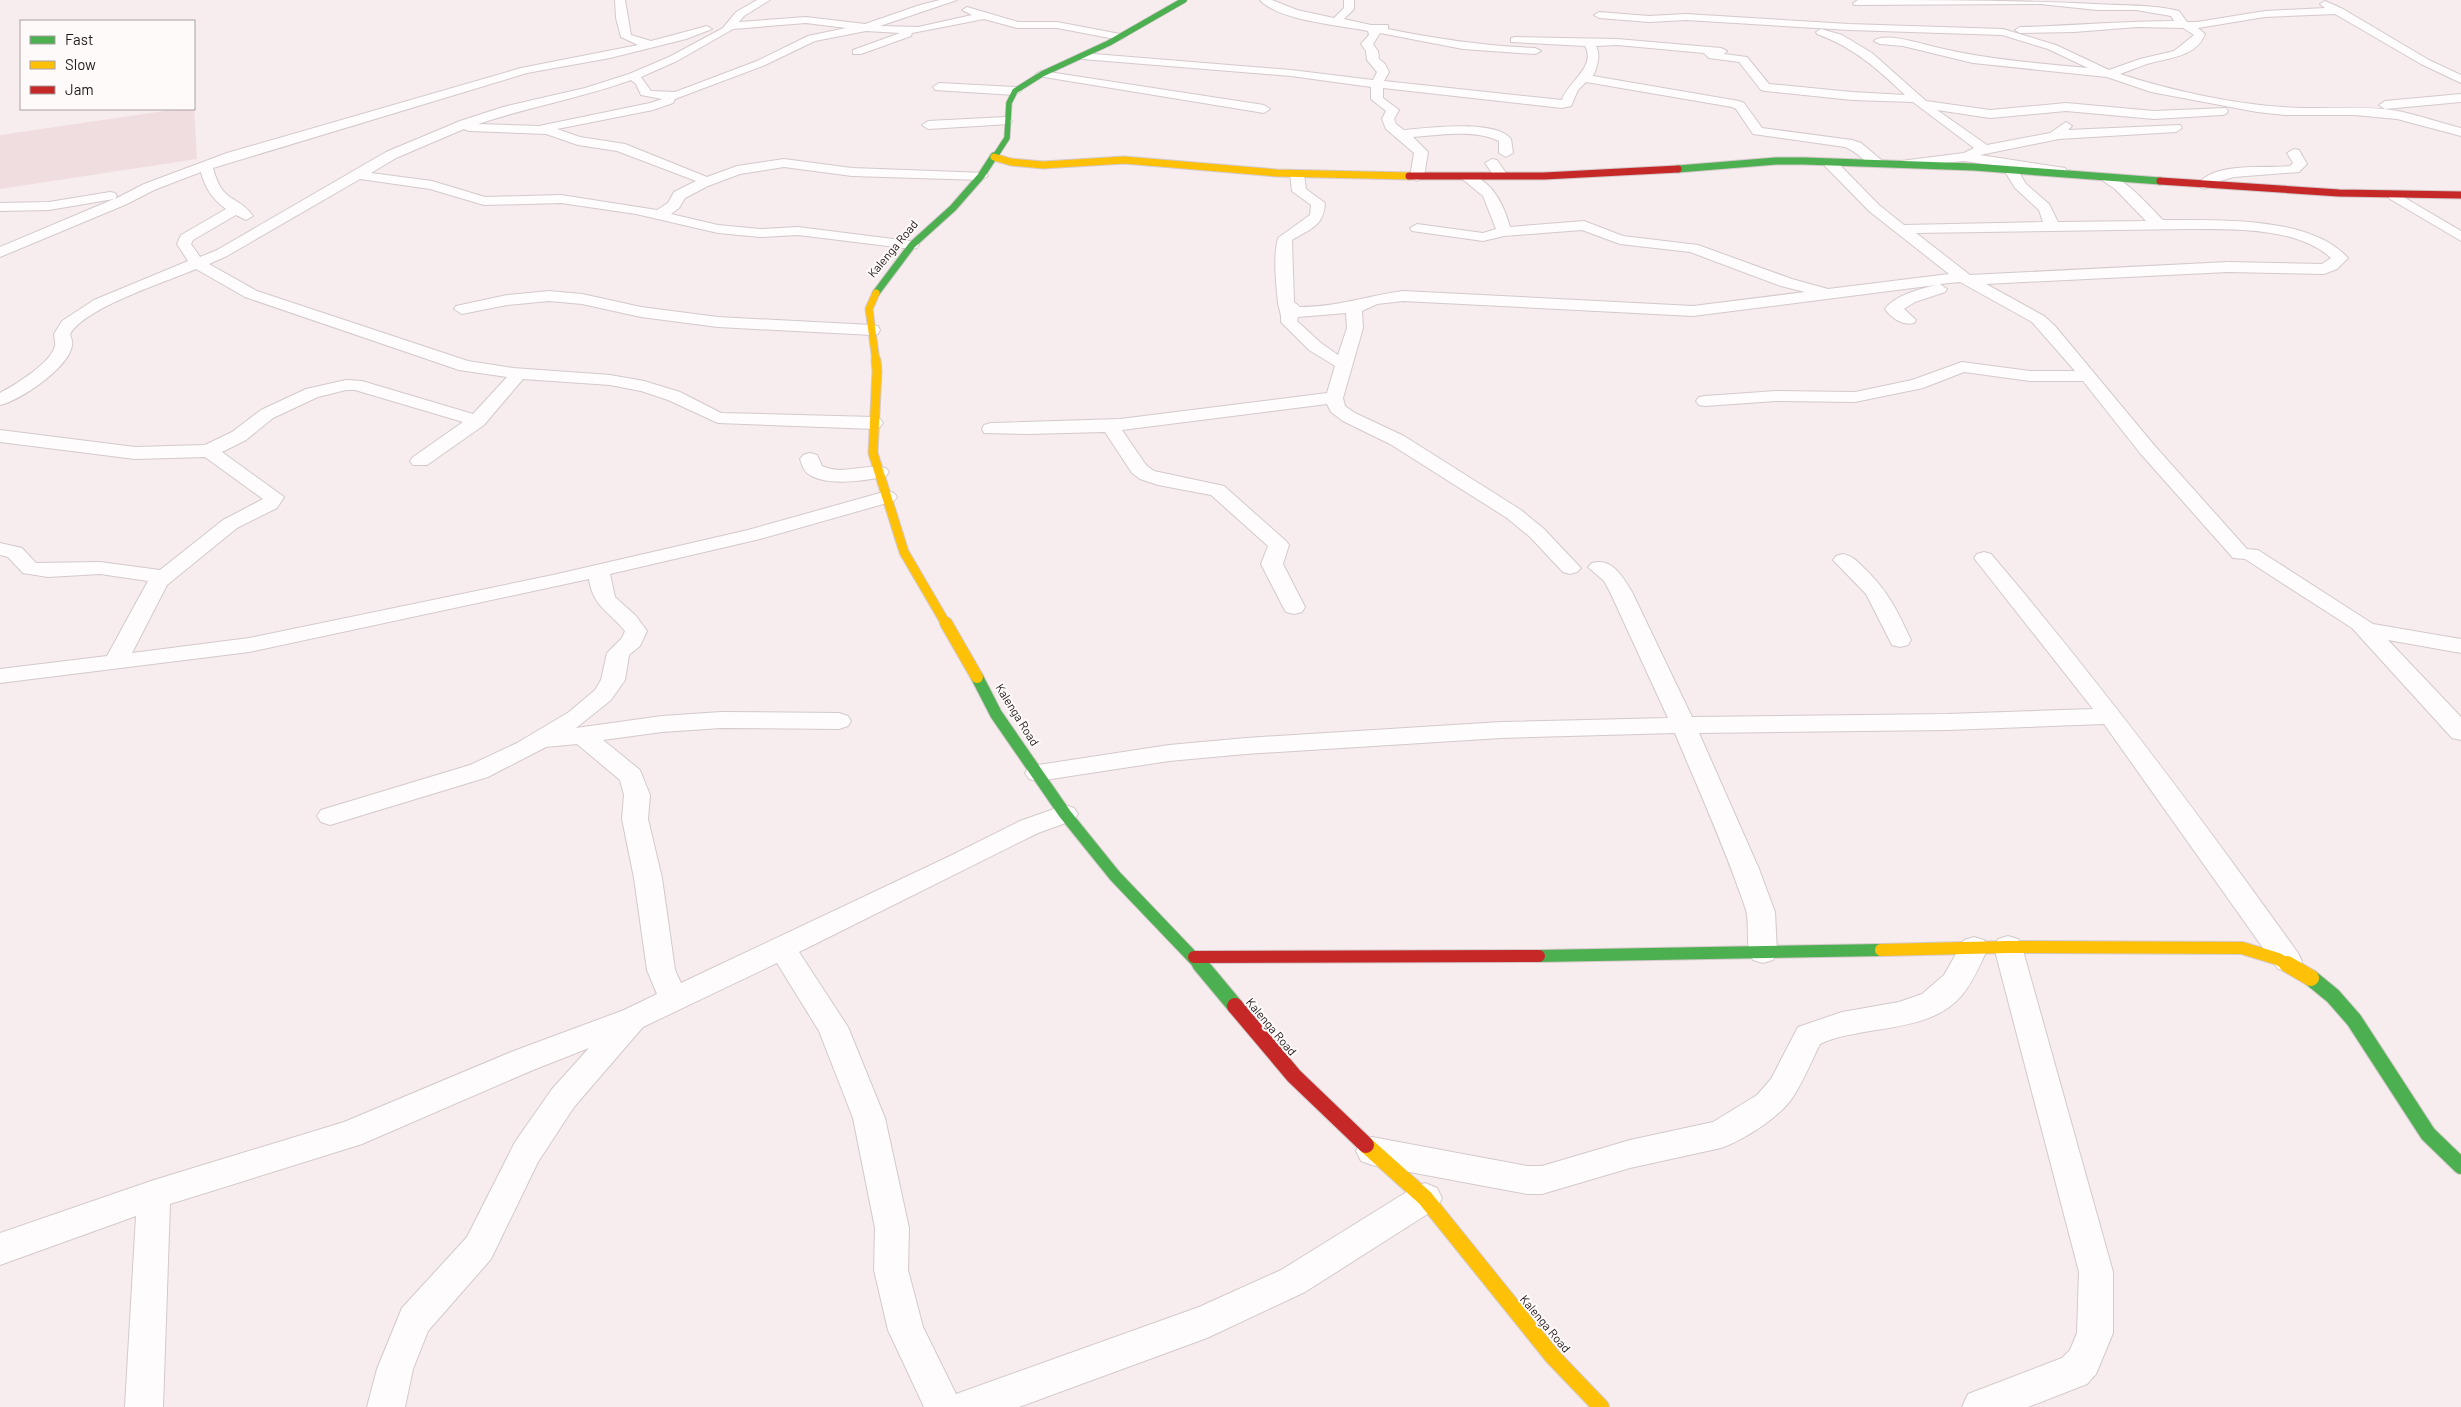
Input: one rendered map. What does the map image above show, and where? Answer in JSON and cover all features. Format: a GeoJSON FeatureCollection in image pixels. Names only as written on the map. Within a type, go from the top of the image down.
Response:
{"type":"FeatureCollection","features":[{"type":"Feature","properties":{"kind":"street"},"geometry":{"type":"LineString","coordinates":[[620,0],[623,32],[626,37],[648,44]]}},
{"type":"Feature","properties":{"kind":"street"},"geometry":{"type":"LineString","coordinates":[[0,252],[149,188],[232,156],[525,70],[610,55],[648,44],[665,42],[697,32],[740,14],[765,0]]}},
{"type":"Feature","properties":{"kind":"street"},"geometry":{"type":"LineString","coordinates":[[939,87],[1015,91],[1042,74],[1120,37],[1184,0]]}},
{"type":"Feature","properties":{"kind":"street"},"geometry":{"type":"LineString","coordinates":[[1265,0],[1294,12],[1446,43],[1497,50],[1590,46],[1617,42],[1742,52]]}},
{"type":"Feature","properties":{"kind":"street"},"geometry":{"type":"LineString","coordinates":[[1338,21],[1349,9],[1349,0]]}},
{"type":"Feature","properties":{"kind":"street"},"geometry":{"type":"LineString","coordinates":[[1789,24],[1837,37],[1888,41],[1973,60],[2109,74],[2144,60],[2181,52],[2198,39],[2200,34],[2179,22],[2177,14],[2155,9],[2089,7],[2040,0]]}},
{"type":"Feature","properties":{"kind":"street"},"geometry":{"type":"LineString","coordinates":[[1857,2],[2078,0]]}},
{"type":"Feature","properties":{"kind":"street"},"geometry":{"type":"LineString","coordinates":[[2317,0],[2425,62],[2461,79]]}},
{"type":"Feature","properties":{"kind":"street"},"geometry":{"type":"LineString","coordinates":[[464,124],[473,129],[540,129],[653,106],[724,76],[761,63],[812,38],[867,27],[949,1],[982,16],[1017,26],[1057,25],[1120,37]]}},
{"type":"Feature","properties":{"kind":"street"},"geometry":{"type":"LineString","coordinates":[[1857,2],[1887,35],[1888,41]]}},
{"type":"Feature","properties":{"kind":"street"},"geometry":{"type":"LineString","coordinates":[[1936,2],[1946,7],[1972,12]]}},
{"type":"Feature","properties":{"kind":"street"},"geometry":{"type":"LineString","coordinates":[[2279,2],[2329,6]]}},
{"type":"Feature","properties":{"kind":"street"},"geometry":{"type":"LineString","coordinates":[[1607,31],[1602,10],[1789,24],[1879,27],[2009,27],[2074,30],[2137,24],[2185,26],[2211,24],[2265,14],[2339,12]]}},
{"type":"Feature","properties":{"kind":"street"},"geometry":{"type":"LineString","coordinates":[[0,400],[23,388],[57,359],[64,345],[62,334],[68,324],[100,303],[222,253],[358,176],[391,155],[464,124],[507,110],[589,91],[633,76],[673,59],[710,40],[732,26],[740,14]]}},
{"type":"Feature","properties":{"kind":"street"},"geometry":{"type":"LineString","coordinates":[[857,52],[918,30],[982,16]]}},
{"type":"Feature","properties":{"kind":"street"},"geometry":{"type":"LineString","coordinates":[[732,26],[806,20],[867,27],[918,30]]}},
{"type":"Feature","properties":{"kind":"street"},"geometry":{"type":"LineString","coordinates":[[1372,28],[1422,26]]}},
{"type":"Feature","properties":{"kind":"street"},"geometry":{"type":"LineString","coordinates":[[2009,27],[2109,74],[2151,88],[2272,110],[2334,111],[2398,116],[2461,132]]}},
{"type":"Feature","properties":{"kind":"street"},"geometry":{"type":"LineString","coordinates":[[1372,28],[1375,35],[1367,44],[1372,51],[1373,60],[1381,66],[1383,72],[1377,84],[1377,99],[1393,110],[1388,123],[1420,152],[1417,177]]}},
{"type":"Feature","properties":{"kind":"street"},"geometry":{"type":"LineString","coordinates":[[1837,37],[1862,50],[1920,102],[1948,124],[1980,145],[1981,150]]}},
{"type":"Feature","properties":{"kind":"street"},"geometry":{"type":"LineString","coordinates":[[1515,40],[1590,46]]}},
{"type":"Feature","properties":{"kind":"street"},"geometry":{"type":"LineString","coordinates":[[611,42],[648,44]]}},
{"type":"Feature","properties":{"kind":"street"},"geometry":{"type":"LineString","coordinates":[[665,42],[675,50],[673,59]]}},
{"type":"Feature","properties":{"kind":"street"},"geometry":{"type":"LineString","coordinates":[[1082,56],[1291,73],[1562,104],[1567,103],[1568,94],[1591,69],[1590,46]]}},
{"type":"Feature","properties":{"kind":"street"},"geometry":{"type":"LineString","coordinates":[[1706,49],[1713,56],[1743,59],[1762,84],[1770,88],[1920,102],[1965,112],[2003,114],[2066,108],[2122,113],[2171,114],[2249,107]]}},
{"type":"Feature","properties":{"kind":"street"},"geometry":{"type":"LineString","coordinates":[[525,70],[565,50]]}},
{"type":"Feature","properties":{"kind":"street"},"geometry":{"type":"LineString","coordinates":[[1042,74],[1264,110]]}},
{"type":"Feature","properties":{"kind":"street"},"geometry":{"type":"LineString","coordinates":[[1587,75],[1590,80],[1609,85],[1735,104],[1740,106],[1758,131],[1846,143],[1856,146],[1878,163]]}},
{"type":"Feature","properties":{"kind":"street"},"geometry":{"type":"LineString","coordinates":[[633,76],[642,82],[645,92],[649,94],[678,96]]}},
{"type":"Feature","properties":{"kind":"street","name":"Kalenga Road"},"geometry":{"type":"LineString","coordinates":[[1015,91],[1009,103],[1006,138],[994,157],[981,176],[953,208],[912,245],[877,289],[869,309],[877,371],[873,453],[904,552],[966,654],[996,714],[1065,814],[1115,876],[1194,958],[1294,1076],[1372,1151],[1425,1198],[1553,1357],[1601,1407]]}},
{"type":"Feature","properties":{"kind":"street"},"geometry":{"type":"LineString","coordinates":[[2334,111],[2461,98]]}},
{"type":"Feature","properties":{"kind":"street"},"geometry":{"type":"LineString","coordinates":[[1904,164],[1963,157],[1981,150],[2055,136],[2190,126],[2234,119],[2272,110]]}},
{"type":"Feature","properties":{"kind":"street"},"geometry":{"type":"LineString","coordinates":[[1948,124],[1965,112]]}},
{"type":"Feature","properties":{"kind":"street"},"geometry":{"type":"LineString","coordinates":[[2055,136],[2070,122],[2086,118]]}},
{"type":"Feature","properties":{"kind":"street"},"geometry":{"type":"LineString","coordinates":[[928,125],[1006,121]]}},
{"type":"Feature","properties":{"kind":"street"},"geometry":{"type":"LineString","coordinates":[[540,129],[578,141],[606,143],[620,147],[694,174],[702,179],[703,183]]}},
{"type":"Feature","properties":{"kind":"street"},"geometry":{"type":"LineString","coordinates":[[1402,134],[1490,132],[1505,139],[1506,153]]}},
{"type":"Feature","properties":{"kind":"street"},"geometry":{"type":"LineString","coordinates":[[2204,185],[2212,179],[2227,174],[2294,169],[2300,164],[2294,153]]}},
{"type":"Feature","properties":{"kind":"street"},"geometry":{"type":"LineString","coordinates":[[994,157],[1011,162],[1043,166],[1124,160],[1252,172],[1468,178],[1631,173],[1776,161],[1878,163],[2395,196],[2461,195]]}},
{"type":"Feature","properties":{"kind":"street"},"geometry":{"type":"LineString","coordinates":[[1963,157],[2102,178],[2120,186],[2159,225]]}},
{"type":"Feature","properties":{"kind":"street"},"geometry":{"type":"LineString","coordinates":[[658,216],[674,205],[679,195],[703,183],[737,170],[784,163],[852,172],[981,176]]}},
{"type":"Feature","properties":{"kind":"street"},"geometry":{"type":"LineString","coordinates":[[1492,163],[1501,176]]}},
{"type":"Feature","properties":{"kind":"street"},"geometry":{"type":"LineString","coordinates":[[1830,163],[1874,208],[1967,280],[2038,319],[2069,352],[2141,442],[2246,554],[2366,629],[2461,732]]}},
{"type":"Feature","properties":{"kind":"street"},"geometry":{"type":"LineString","coordinates":[[206,166],[210,182],[219,197],[244,215],[269,226]]}},
{"type":"Feature","properties":{"kind":"street"},"geometry":{"type":"LineString","coordinates":[[2011,170],[2020,187],[2045,206],[2050,214],[2051,226]]}},
{"type":"Feature","properties":{"kind":"street"},"geometry":{"type":"LineString","coordinates":[[1297,174],[1299,191],[1318,203],[1318,206],[1317,216],[1284,239],[1286,276],[1284,298],[1290,309],[1289,322],[1326,355],[1345,364]]}},
{"type":"Feature","properties":{"kind":"street"},"geometry":{"type":"LineString","coordinates":[[358,176],[432,185],[484,201],[561,199],[658,216],[718,230],[760,233],[798,230],[912,245]]}},
{"type":"Feature","properties":{"kind":"street"},"geometry":{"type":"LineString","coordinates":[[1468,178],[1484,186],[1498,209],[1504,232]]}},
{"type":"Feature","properties":{"kind":"street"},"geometry":{"type":"LineString","coordinates":[[0,207],[49,206],[149,188]]}},
{"type":"Feature","properties":{"kind":"street"},"geometry":{"type":"LineString","coordinates":[[2395,196],[2461,237]]}},
{"type":"Feature","properties":{"kind":"street"},"geometry":{"type":"LineString","coordinates":[[236,209],[186,238],[184,244],[197,264],[251,294],[439,359],[488,370],[518,374],[584,377],[644,386],[674,396],[718,418],[874,423]]}},
{"type":"Feature","properties":{"kind":"street"},"geometry":{"type":"LineString","coordinates":[[1417,228],[1480,237],[1504,232],[1584,225],[1620,240],[1693,248],[1787,283],[1828,293]]}},
{"type":"Feature","properties":{"kind":"street"},"geometry":{"type":"LineString","coordinates":[[1290,309],[1304,313],[1354,308],[1379,298],[1403,296],[1693,311],[1785,301],[1828,293],[1906,283],[2219,267],[2324,269],[2332,266],[2340,258],[2336,252],[2327,247],[2271,229],[2159,225],[1902,229]]}},
{"type":"Feature","properties":{"kind":"street"},"geometry":{"type":"LineString","coordinates":[[1887,272],[1906,283]]}},
{"type":"Feature","properties":{"kind":"street"},"geometry":{"type":"LineString","coordinates":[[1908,320],[1893,309],[1927,291],[1967,280]]}},
{"type":"Feature","properties":{"kind":"street"},"geometry":{"type":"LineString","coordinates":[[462,309],[507,300],[549,296],[582,299],[641,312],[718,322],[872,330]]}},
{"type":"Feature","properties":{"kind":"street"},"geometry":{"type":"LineString","coordinates":[[1354,308],[1355,328],[1334,398],[1337,408],[1349,417],[1397,440],[1514,514],[1537,533],[1570,568]]}},
{"type":"Feature","properties":{"kind":"street"},"geometry":{"type":"LineString","coordinates":[[1705,401],[1749,397],[1855,397],[1872,395],[1918,384],[1962,367],[2030,376],[2088,376]]}},
{"type":"Feature","properties":{"kind":"street"},"geometry":{"type":"LineString","coordinates":[[420,461],[478,421],[508,390],[518,374]]}},
{"type":"Feature","properties":{"kind":"street"},"geometry":{"type":"LineString","coordinates":[[0,436],[58,446],[135,453],[209,451],[239,436],[267,414],[316,392],[346,385],[356,385],[478,421]]}},
{"type":"Feature","properties":{"kind":"street"},"geometry":{"type":"LineString","coordinates":[[991,429],[1071,430],[1293,400],[1334,398]]}},
{"type":"Feature","properties":{"kind":"street"},"geometry":{"type":"LineString","coordinates":[[1110,426],[1139,468],[1147,475],[1158,480],[1218,490],[1279,545],[1272,564],[1294,607]]}},
{"type":"Feature","properties":{"kind":"street"},"geometry":{"type":"LineString","coordinates":[[115,663],[154,589],[163,578],[230,524],[270,504],[274,500],[274,497],[209,451]]}},
{"type":"Feature","properties":{"kind":"street"},"geometry":{"type":"LineString","coordinates":[[810,459],[814,469],[824,474],[846,476],[879,472]]}},
{"type":"Feature","properties":{"kind":"street"},"geometry":{"type":"LineString","coordinates":[[0,676],[249,645],[753,535],[887,497]]}},
{"type":"Feature","properties":{"kind":"street"},"geometry":{"type":"LineString","coordinates":[[0,549],[15,552],[30,569],[100,568],[163,578]]}},
{"type":"Feature","properties":{"kind":"street"},"geometry":{"type":"LineString","coordinates":[[1984,558],[2048,633],[2181,808],[2288,961]]}},
{"type":"Feature","properties":{"kind":"street"},"geometry":{"type":"LineString","coordinates":[[1843,560],[1878,596],[1900,640]]}},
{"type":"Feature","properties":{"kind":"street"},"geometry":{"type":"LineString","coordinates":[[1599,567],[1612,578],[1621,592],[1662,676],[1746,868],[1761,912],[1763,952]]}},
{"type":"Feature","properties":{"kind":"street"},"geometry":{"type":"LineString","coordinates":[[330,816],[479,771],[539,741],[577,718],[603,695],[614,680],[618,653],[634,638],[636,631],[632,624],[603,595],[598,570]]}},
{"type":"Feature","properties":{"kind":"street"},"geometry":{"type":"LineString","coordinates":[[2366,629],[2461,646]]}},
{"type":"Feature","properties":{"kind":"street"},"geometry":{"type":"LineString","coordinates":[[1038,773],[1169,753],[1246,746],[1501,730],[1682,725],[1948,722],[2110,716]]}},
{"type":"Feature","properties":{"kind":"street"},"geometry":{"type":"LineString","coordinates":[[539,741],[662,724],[721,720],[839,721]]}},
{"type":"Feature","properties":{"kind":"street"},"geometry":{"type":"LineString","coordinates":[[581,734],[631,776],[635,783],[637,795],[635,819],[648,878],[661,970],[674,999]]}},
{"type":"Feature","properties":{"kind":"street"},"geometry":{"type":"LineString","coordinates":[[0,1249],[154,1195],[350,1134],[522,1061],[635,1018],[959,863],[1029,827],[1065,814]]}},
{"type":"Feature","properties":{"kind":"street"},"geometry":{"type":"LineString","coordinates":[[1981,1407],[2074,1371],[2083,1362],[2095,1334],[2096,1272],[2008,947]]}},
{"type":"Feature","properties":{"kind":"street"},"geometry":{"type":"LineString","coordinates":[[1194,958],[1456,958],[2008,947],[2242,948],[2262,951],[2288,961],[2321,984],[2359,1024],[2429,1135],[2461,1166]]}},
{"type":"Feature","properties":{"kind":"street"},"geometry":{"type":"LineString","coordinates":[[782,948],[833,1027],[868,1118],[891,1218],[891,1270],[906,1330],[943,1407]]}},
{"type":"Feature","properties":{"kind":"street"},"geometry":{"type":"LineString","coordinates":[[1372,1151],[1486,1170],[1527,1180],[1542,1180],[1630,1154],[1721,1134],[1768,1104],[1782,1088],[1809,1036],[1835,1026],[1922,1007],[1946,994],[1960,976],[1974,948]]}},
{"type":"Feature","properties":{"kind":"street"},"geometry":{"type":"LineString","coordinates":[[386,1407],[395,1369],[415,1320],[479,1248],[526,1152],[563,1098],[635,1018]]}},
{"type":"Feature","properties":{"kind":"street"},"geometry":{"type":"LineString","coordinates":[[144,1407],[154,1195]]}},
{"type":"Feature","properties":{"kind":"street"},"geometry":{"type":"LineString","coordinates":[[970,1407],[1224,1313],[1293,1281],[1425,1198]]}},
{"type":"Feature","properties":{"kind":"shaded area"},"geometry":{"type":"Polygon","coordinates":[[[171,110],[194,110],[197,159],[0,189],[0,135],[171,110]]]}},
{"type":"Feature","properties":{"kind":"traffic: fast"},"geometry":{"type":"LineString","coordinates":[[876,293],[912,245],[953,208],[981,176],[1007,138],[1009,103],[1015,91],[1042,74],[1109,43],[1184,0]]}},
{"type":"Feature","properties":{"kind":"traffic: fast"},"geometry":{"type":"LineString","coordinates":[[1678,169],[1776,161],[1804,161],[1974,167],[2160,181]]}},
{"type":"Feature","properties":{"kind":"traffic: fast"},"geometry":{"type":"LineString","coordinates":[[977,677],[996,714],[1065,814],[1115,876],[1194,957],[1235,1006]]}},
{"type":"Feature","properties":{"kind":"traffic: fast"},"geometry":{"type":"LineString","coordinates":[[1539,956],[1881,950]]}},
{"type":"Feature","properties":{"kind":"traffic: fast"},"geometry":{"type":"LineString","coordinates":[[2311,978],[2333,996],[2354,1020],[2428,1134],[2461,1166]]}},
{"type":"Feature","properties":{"kind":"traffic: slow"},"geometry":{"type":"LineString","coordinates":[[994,157],[1011,162],[1043,165],[1124,160],[1277,173],[1409,176]]}},
{"type":"Feature","properties":{"kind":"traffic: slow"},"geometry":{"type":"LineString","coordinates":[[876,293],[869,309],[877,371],[873,453],[904,552],[977,677]]}},
{"type":"Feature","properties":{"kind":"traffic: slow"},"geometry":{"type":"LineString","coordinates":[[1881,950],[2008,947],[2242,948],[2278,959],[2311,978]]}},
{"type":"Feature","properties":{"kind":"traffic: slow"},"geometry":{"type":"LineString","coordinates":[[1366,1145],[1425,1198],[1553,1357],[1601,1407]]}},
{"type":"Feature","properties":{"kind":"traffic: jam"},"geometry":{"type":"LineString","coordinates":[[1409,176],[1544,176],[1678,169]]}},
{"type":"Feature","properties":{"kind":"traffic: jam"},"geometry":{"type":"LineString","coordinates":[[2160,181],[2339,193],[2461,195]]}},
{"type":"Feature","properties":{"kind":"traffic: jam"},"geometry":{"type":"LineString","coordinates":[[1194,957],[1539,956]]}},
{"type":"Feature","properties":{"kind":"traffic: jam"},"geometry":{"type":"LineString","coordinates":[[1235,1006],[1294,1076],[1366,1145]]}}]}
